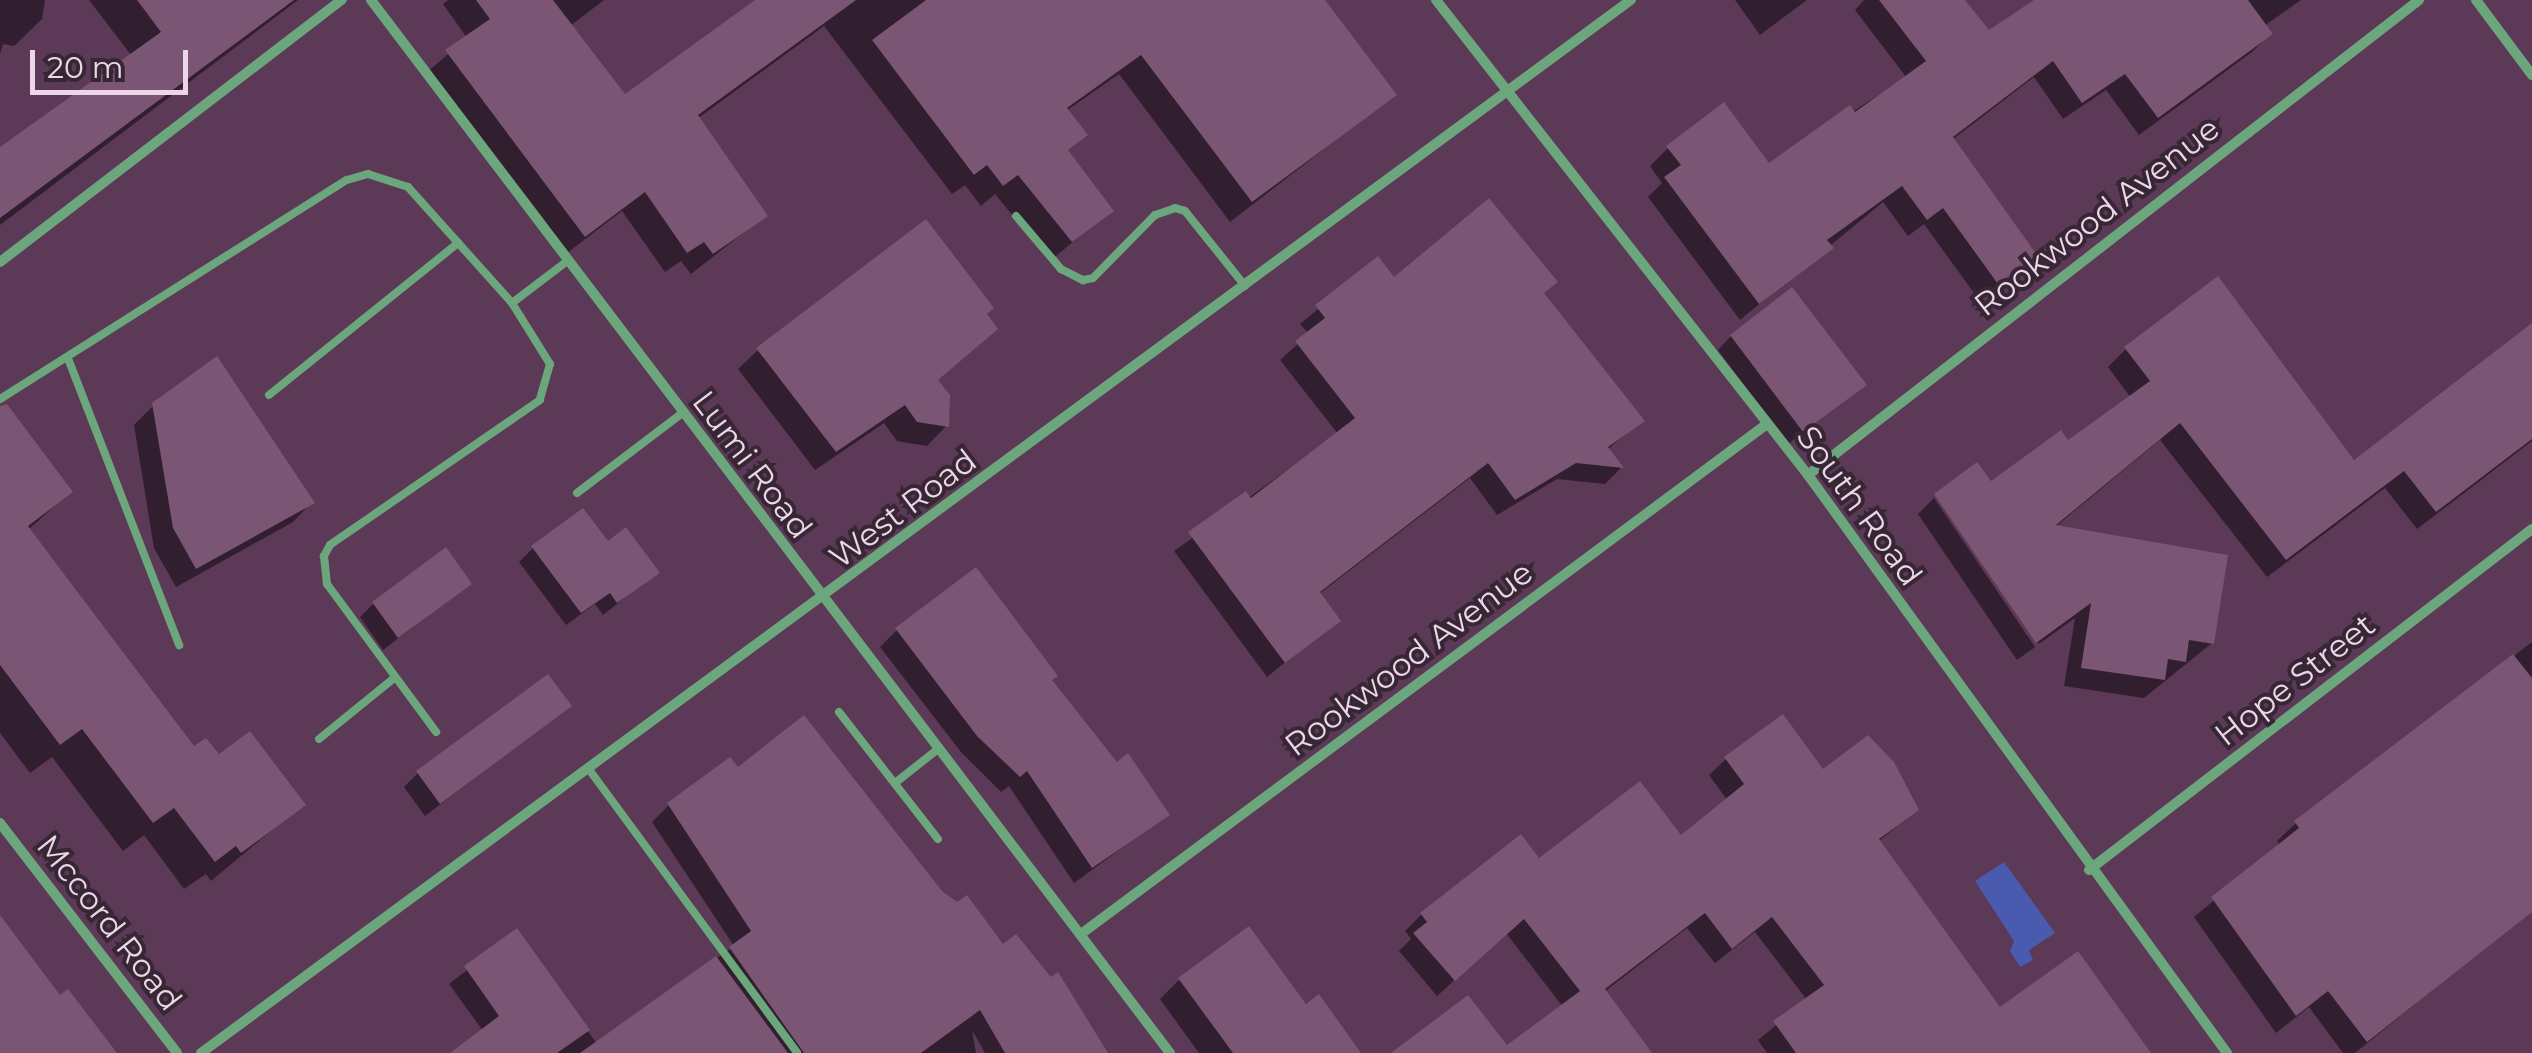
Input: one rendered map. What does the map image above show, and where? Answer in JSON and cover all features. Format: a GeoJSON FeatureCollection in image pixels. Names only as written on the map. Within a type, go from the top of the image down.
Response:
{"type":"FeatureCollection","features":[{"type":"Feature","properties":{"kind":"street"},"geometry":{"type":"LineString","coordinates":[[0,262],[342,0]]}},
{"type":"Feature","properties":{"kind":"street","name":"Lumi Road"},"geometry":{"type":"LineString","coordinates":[[371,0],[822,600],[1170,1053]]}},
{"type":"Feature","properties":{"kind":"street","name":"South Road"},"geometry":{"type":"LineString","coordinates":[[1436,0],[1507,96],[1808,475],[2089,870],[2227,1053]]}},
{"type":"Feature","properties":{"kind":"street","name":"West Road"},"geometry":{"type":"LineString","coordinates":[[202,1053],[1507,96],[1631,0]]}},
{"type":"Feature","properties":{"kind":"street","name":"Rookwood Avenue"},"geometry":{"type":"LineString","coordinates":[[1808,475],[2419,0]]}},
{"type":"Feature","properties":{"kind":"street"},"geometry":{"type":"LineString","coordinates":[[2476,0],[2532,74]]}},
{"type":"Feature","properties":{"kind":"street","name":"Rookwood Avenue"},"geometry":{"type":"LineString","coordinates":[[1081,934],[1767,424]]}},
{"type":"Feature","properties":{"kind":"street","name":"Hope Street"},"geometry":{"type":"LineString","coordinates":[[2089,870],[2532,529]]}},
{"type":"Feature","properties":{"kind":"street","name":"Mccord Road"},"geometry":{"type":"LineString","coordinates":[[0,823],[178,1053]]}},
{"type":"Feature","properties":{"kind":"lane"},"geometry":{"type":"LineString","coordinates":[[0,399],[68,361],[358,177],[386,176],[408,187],[512,302],[550,364],[540,400],[330,545],[324,556],[327,584],[393,679],[436,732]]}},
{"type":"Feature","properties":{"kind":"lane"},"geometry":{"type":"LineString","coordinates":[[1016,216],[1060,269],[1083,280],[1093,278],[1155,215],[1175,208],[1186,211],[1245,286]]}},
{"type":"Feature","properties":{"kind":"lane"},"geometry":{"type":"LineString","coordinates":[[269,395],[458,243]]}},
{"type":"Feature","properties":{"kind":"lane"},"geometry":{"type":"LineString","coordinates":[[512,302],[566,262]]}},
{"type":"Feature","properties":{"kind":"lane"},"geometry":{"type":"LineString","coordinates":[[68,361],[179,645]]}},
{"type":"Feature","properties":{"kind":"lane"},"geometry":{"type":"LineString","coordinates":[[576,493],[682,414]]}},
{"type":"Feature","properties":{"kind":"lane"},"geometry":{"type":"LineString","coordinates":[[320,739],[393,679]]}},
{"type":"Feature","properties":{"kind":"lane"},"geometry":{"type":"LineString","coordinates":[[839,712],[938,840]]}},
{"type":"Feature","properties":{"kind":"lane"},"geometry":{"type":"LineString","coordinates":[[895,783],[938,749]]}},
{"type":"Feature","properties":{"kind":"lane"},"geometry":{"type":"LineString","coordinates":[[588,768],[797,1053]]}},
{"type":"Feature","properties":{"kind":"water"},"geometry":{"type":"Polygon","coordinates":[[[2004,862],[2055,933],[2029,950],[2033,960],[2020,967],[2010,951],[2014,941],[1975,881],[2004,862]]]}},
{"type":"Feature","properties":{"kind":"building"},"geometry":{"type":"Polygon","coordinates":[[[137,0],[294,0],[0,218],[0,147],[161,32],[137,0]]]}},
{"type":"Feature","properties":{"kind":"building"},"geometry":{"type":"Polygon","coordinates":[[[476,0],[553,0],[625,94],[755,0],[856,0],[698,115],[768,216],[713,254],[704,242],[687,253],[645,192],[585,237],[445,50],[490,19],[476,0]]]}},
{"type":"Feature","properties":{"kind":"building"},"geometry":{"type":"Polygon","coordinates":[[[926,0],[1325,0],[1397,95],[1252,202],[1141,55],[1067,108],[1088,135],[1068,150],[1114,211],[1072,242],[1018,175],[1003,186],[987,165],[974,175],[872,40],[926,0]]]}},
{"type":"Feature","properties":{"kind":"building"},"geometry":{"type":"Polygon","coordinates":[[[1879,0],[1965,0],[1989,30],[2034,0],[2248,0],[2273,34],[2158,118],[2125,74],[2082,103],[2053,61],[1953,137],[2037,255],[1998,284],[1943,208],[1927,220],[1902,186],[1827,240],[1834,248],[1759,304],[1664,177],[1681,165],[1666,146],[1724,102],[1769,163],[1850,105],[1855,112],[1926,61],[1879,0]]]}},
{"type":"Feature","properties":{"kind":"building"},"geometry":{"type":"Polygon","coordinates":[[[1489,198],[1558,282],[1544,293],[1645,421],[1608,447],[1624,468],[1576,463],[1515,500],[1488,463],[1320,592],[1341,621],[1285,663],[1188,532],[1246,491],[1251,498],[1355,418],[1295,341],[1325,318],[1315,305],[1378,256],[1394,277],[1489,198]]]}},
{"type":"Feature","properties":{"kind":"building"},"geometry":{"type":"Polygon","coordinates":[[[926,219],[994,308],[987,314],[998,329],[938,380],[950,395],[949,427],[917,422],[905,405],[836,452],[756,348],[926,219]]]}},
{"type":"Feature","properties":{"kind":"building"},"geometry":{"type":"Polygon","coordinates":[[[2218,276],[2354,460],[2532,323],[2532,439],[2436,512],[2404,471],[2286,560],[2180,423],[2056,525],[2228,555],[2214,644],[2189,640],[2186,662],[2168,659],[2165,680],[2081,668],[2091,603],[2036,643],[1934,494],[1977,462],[1991,481],[2061,430],[2068,440],[2150,381],[2124,347],[2218,276]]]}},
{"type":"Feature","properties":{"kind":"building"},"geometry":{"type":"Polygon","coordinates":[[[1792,287],[1867,385],[1803,432],[1730,335],[1792,287]]]}},
{"type":"Feature","properties":{"kind":"building"},"geometry":{"type":"Polygon","coordinates":[[[217,356],[315,503],[196,569],[173,528],[152,403],[217,356]]]}},
{"type":"Feature","properties":{"kind":"building"},"geometry":{"type":"Polygon","coordinates":[[[7,404],[73,492],[28,526],[194,746],[206,738],[219,754],[250,731],[306,805],[241,853],[236,846],[215,862],[174,808],[153,823],[82,729],[60,745],[0,665],[0,406],[7,404]]]}},
{"type":"Feature","properties":{"kind":"building"},"geometry":{"type":"Polygon","coordinates":[[[583,508],[608,541],[626,527],[660,573],[617,603],[610,593],[581,613],[531,546],[583,508]]]}},
{"type":"Feature","properties":{"kind":"building"},"geometry":{"type":"Polygon","coordinates":[[[446,547],[472,584],[398,638],[372,602],[446,547]]]}},
{"type":"Feature","properties":{"kind":"building"},"geometry":{"type":"Polygon","coordinates":[[[976,567],[1058,676],[1052,680],[1117,762],[1128,753],[1170,815],[1092,868],[1027,771],[1020,777],[977,736],[895,628],[976,567]]]}},
{"type":"Feature","properties":{"kind":"building"},"geometry":{"type":"Polygon","coordinates":[[[2513,654],[2532,678],[2532,912],[2367,1042],[2328,991],[2296,1016],[2211,897],[2299,828],[2294,821],[2513,654]]]}},
{"type":"Feature","properties":{"kind":"building"},"geometry":{"type":"Polygon","coordinates":[[[548,674],[572,706],[440,804],[416,771],[548,674]]]}},
{"type":"Feature","properties":{"kind":"building"},"geometry":{"type":"Polygon","coordinates":[[[1783,714],[1823,769],[1868,735],[1894,762],[1919,810],[1879,839],[2000,1007],[2078,951],[2151,1053],[1796,1053],[1773,1021],[1824,985],[1772,917],[1732,949],[1705,913],[1605,989],[1652,1053],[1391,1053],[1468,995],[1507,1045],[1580,991],[1524,919],[1455,981],[1413,933],[1427,922],[1420,913],[1521,834],[1539,858],[1640,781],[1681,835],[1744,784],[1724,757],[1783,714]]]}},
{"type":"Feature","properties":{"kind":"building"},"geometry":{"type":"Polygon","coordinates":[[[804,715],[942,891],[957,902],[967,895],[1003,944],[1016,934],[1051,977],[1058,972],[1108,1053],[1005,1053],[980,1010],[921,1053],[804,1053],[729,947],[751,931],[667,803],[730,757],[738,767],[804,715]]]}},
{"type":"Feature","properties":{"kind":"building"},"geometry":{"type":"Polygon","coordinates":[[[0,915],[60,995],[68,989],[117,1053],[0,1053],[0,915]]]}},
{"type":"Feature","properties":{"kind":"building"},"geometry":{"type":"Polygon","coordinates":[[[1249,926],[1306,1004],[1319,994],[1361,1053],[1233,1053],[1178,978],[1249,926]]]}},
{"type":"Feature","properties":{"kind":"building"},"geometry":{"type":"Polygon","coordinates":[[[517,928],[590,1030],[557,1053],[450,1053],[499,1016],[464,966],[517,928]]]}},
{"type":"Feature","properties":{"kind":"building"},"geometry":{"type":"Polygon","coordinates":[[[716,956],[788,1053],[580,1053],[716,956]]]}}]}
